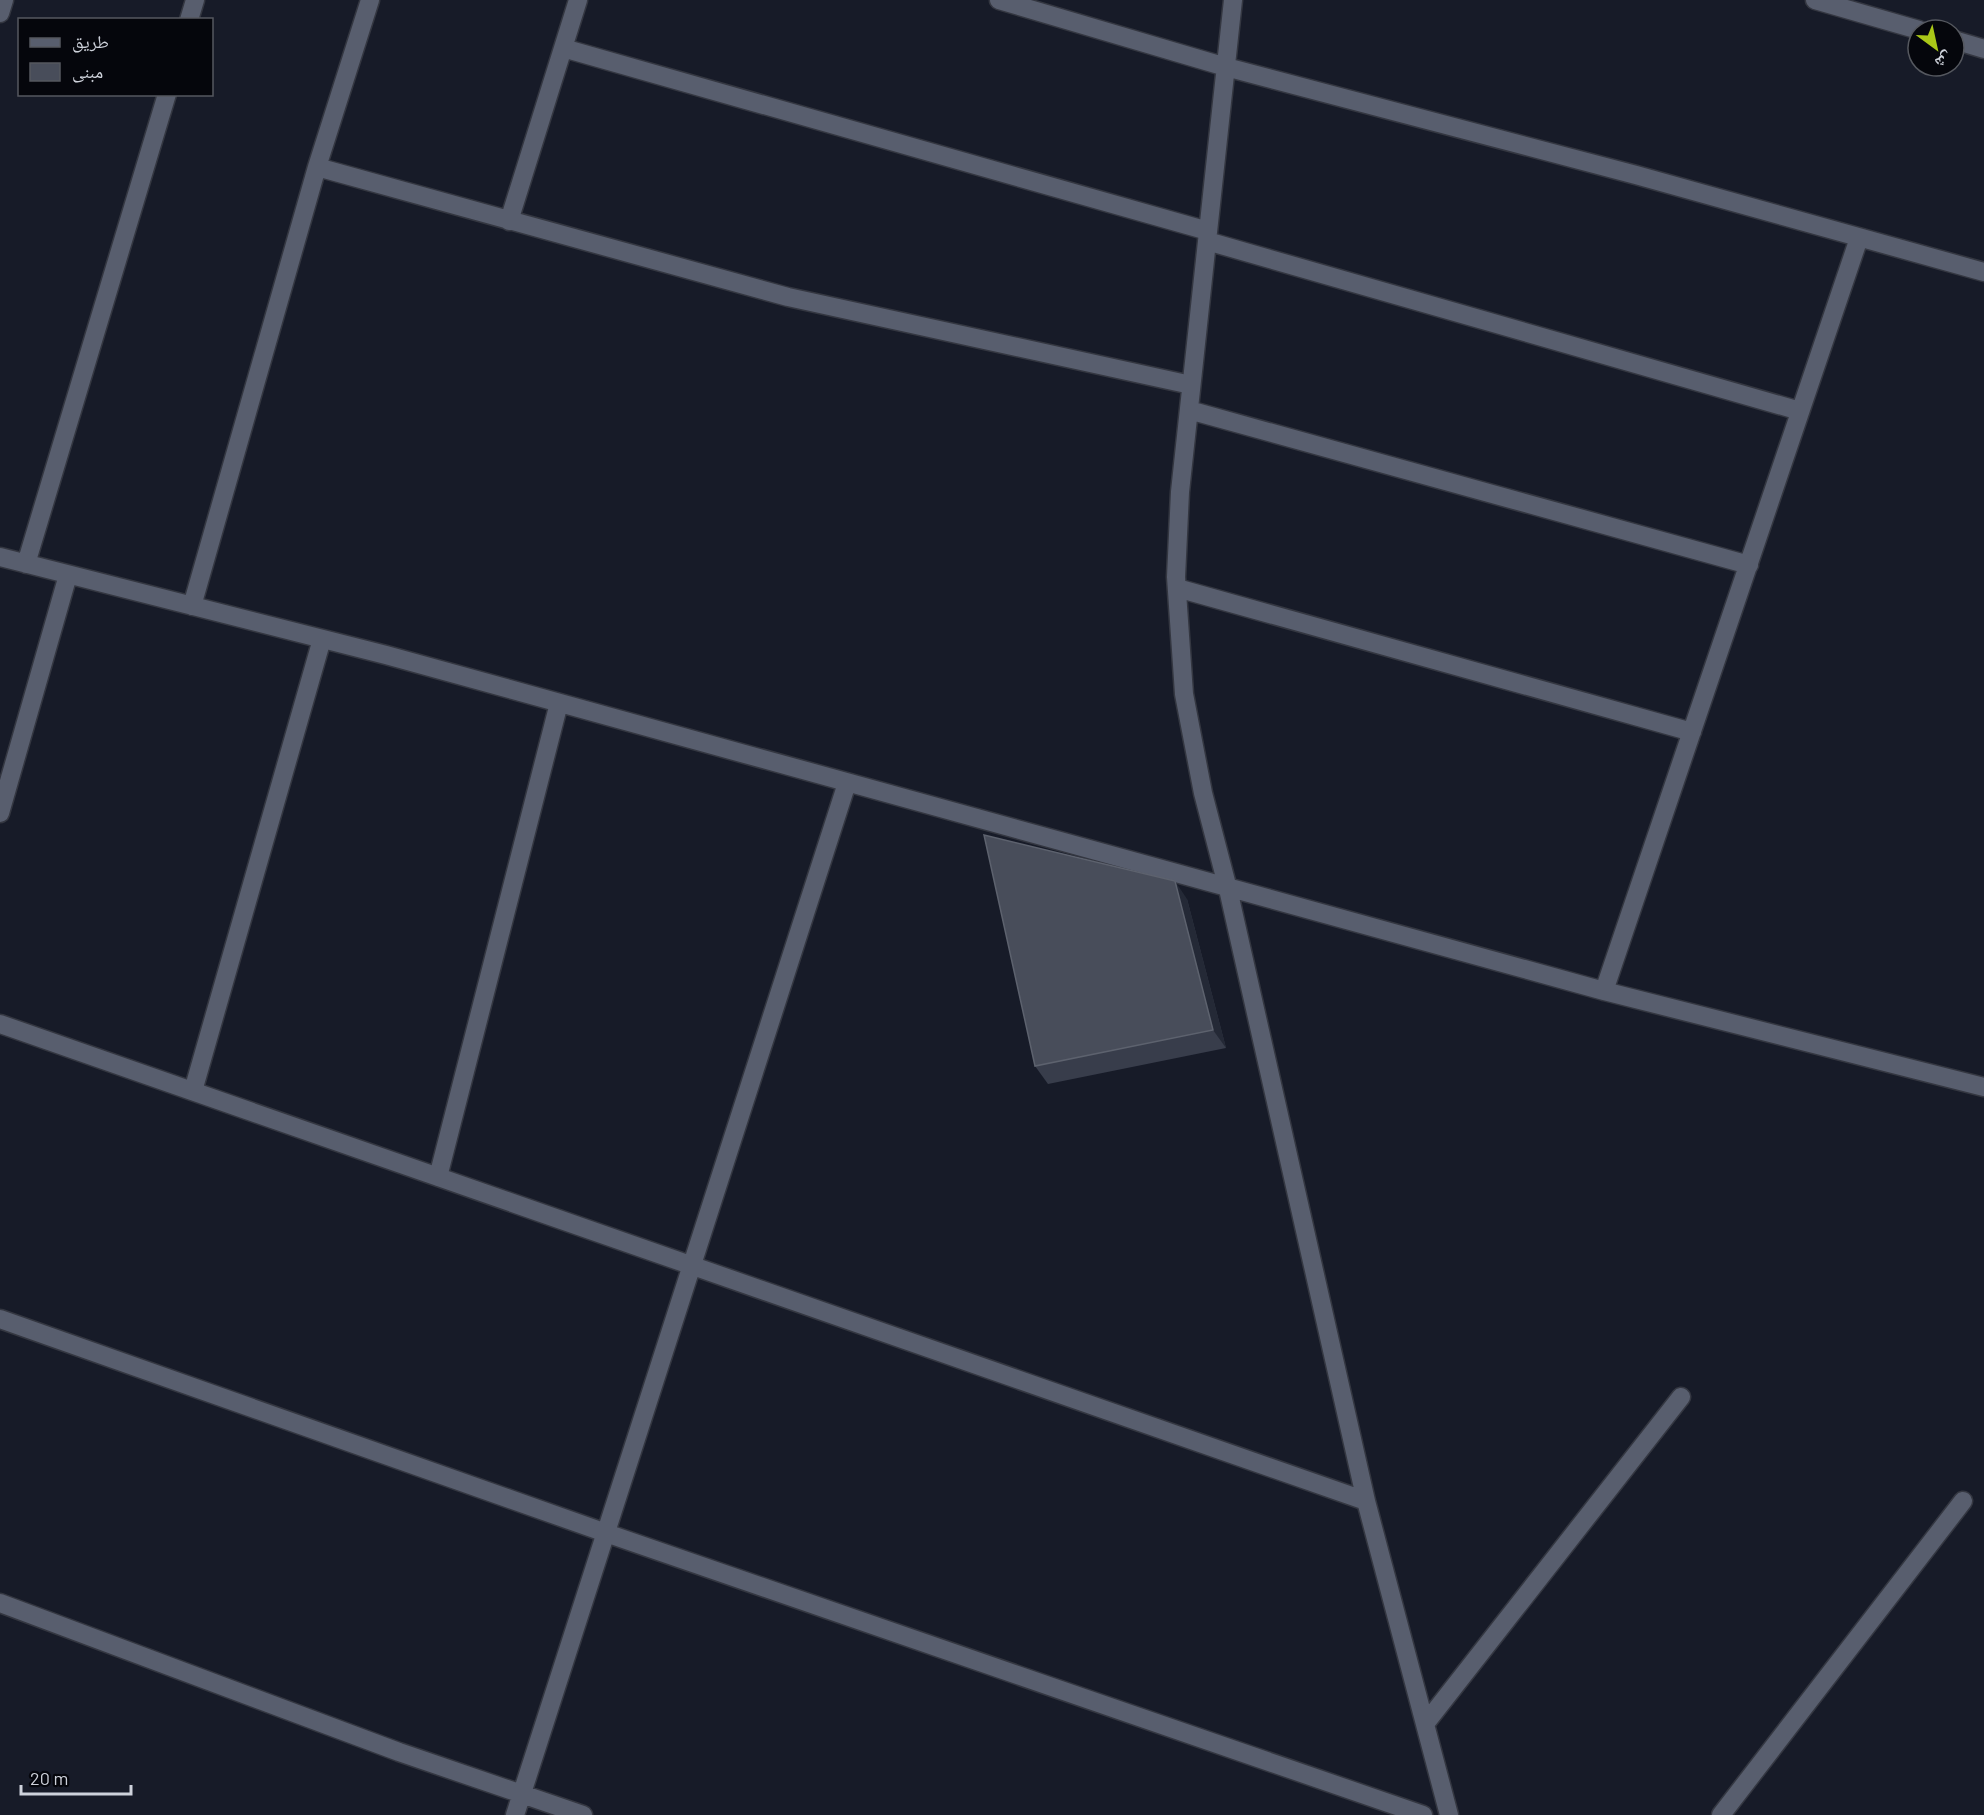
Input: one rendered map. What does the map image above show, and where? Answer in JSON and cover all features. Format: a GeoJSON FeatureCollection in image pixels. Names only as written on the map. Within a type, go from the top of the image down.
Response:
{"type":"FeatureCollection","features":[{"type":"Feature","properties":{"kind":"street"},"geometry":{"type":"LineString","coordinates":[[0,13],[4,0]]}},
{"type":"Feature","properties":{"kind":"street"},"geometry":{"type":"LineString","coordinates":[[190,18],[195,0]]}},
{"type":"Feature","properties":{"kind":"street"},"geometry":{"type":"LineString","coordinates":[[192,606],[317,167],[370,0]]}},
{"type":"Feature","properties":{"kind":"street"},"geometry":{"type":"LineString","coordinates":[[509,221],[578,0]]}},
{"type":"Feature","properties":{"kind":"street"},"geometry":{"type":"LineString","coordinates":[[999,0],[1226,67],[1636,175],[1984,272]]}},
{"type":"Feature","properties":{"kind":"street"},"geometry":{"type":"LineString","coordinates":[[1233,0],[1180,492],[1177,588],[1184,694],[1203,793],[1228,889],[1366,1502],[1449,1815]]}},
{"type":"Feature","properties":{"kind":"street"},"geometry":{"type":"LineString","coordinates":[[1815,0],[1906,26]]}},
{"type":"Feature","properties":{"kind":"street"},"geometry":{"type":"LineString","coordinates":[[1966,44],[1984,49]]}},
{"type":"Feature","properties":{"kind":"street"},"geometry":{"type":"LineString","coordinates":[[563,48],[1800,411]]}},
{"type":"Feature","properties":{"kind":"street"},"geometry":{"type":"LineString","coordinates":[[26,564],[166,96]]}},
{"type":"Feature","properties":{"kind":"street"},"geometry":{"type":"LineString","coordinates":[[317,167],[788,297],[1191,385]]}},
{"type":"Feature","properties":{"kind":"street"},"geometry":{"type":"LineString","coordinates":[[1604,991],[1859,238]]}},
{"type":"Feature","properties":{"kind":"street"},"geometry":{"type":"LineString","coordinates":[[1189,410],[1749,565]]}},
{"type":"Feature","properties":{"kind":"street"},"geometry":{"type":"LineString","coordinates":[[0,557],[322,639],[559,703],[1604,991],[1984,1087]]}},
{"type":"Feature","properties":{"kind":"street"},"geometry":{"type":"LineString","coordinates":[[0,813],[68,574]]}},
{"type":"Feature","properties":{"kind":"street"},"geometry":{"type":"LineString","coordinates":[[1177,588],[1692,732]]}},
{"type":"Feature","properties":{"kind":"street"},"geometry":{"type":"LineString","coordinates":[[193,1091],[322,639]]}},
{"type":"Feature","properties":{"kind":"street"},"geometry":{"type":"LineString","coordinates":[[438,1177],[559,703]]}},
{"type":"Feature","properties":{"kind":"street"},"geometry":{"type":"LineString","coordinates":[[515,1815],[847,783]]}},
{"type":"Feature","properties":{"kind":"street"},"geometry":{"type":"LineString","coordinates":[[0,1024],[1366,1502]]}},
{"type":"Feature","properties":{"kind":"street"},"geometry":{"type":"LineString","coordinates":[[0,1319],[606,1533],[1423,1815]]}},
{"type":"Feature","properties":{"kind":"street"},"geometry":{"type":"LineString","coordinates":[[1425,1724],[1681,1397]]}},
{"type":"Feature","properties":{"kind":"street"},"geometry":{"type":"LineString","coordinates":[[1721,1815],[1962,1501]]}},
{"type":"Feature","properties":{"kind":"street"},"geometry":{"type":"LineString","coordinates":[[0,1603],[521,1796],[583,1815]]}},
{"type":"Feature","properties":{"kind":"building"},"geometry":{"type":"Polygon","coordinates":[[[984,835],[1175,881],[1213,1030],[1035,1066],[984,835]]]}}]}
